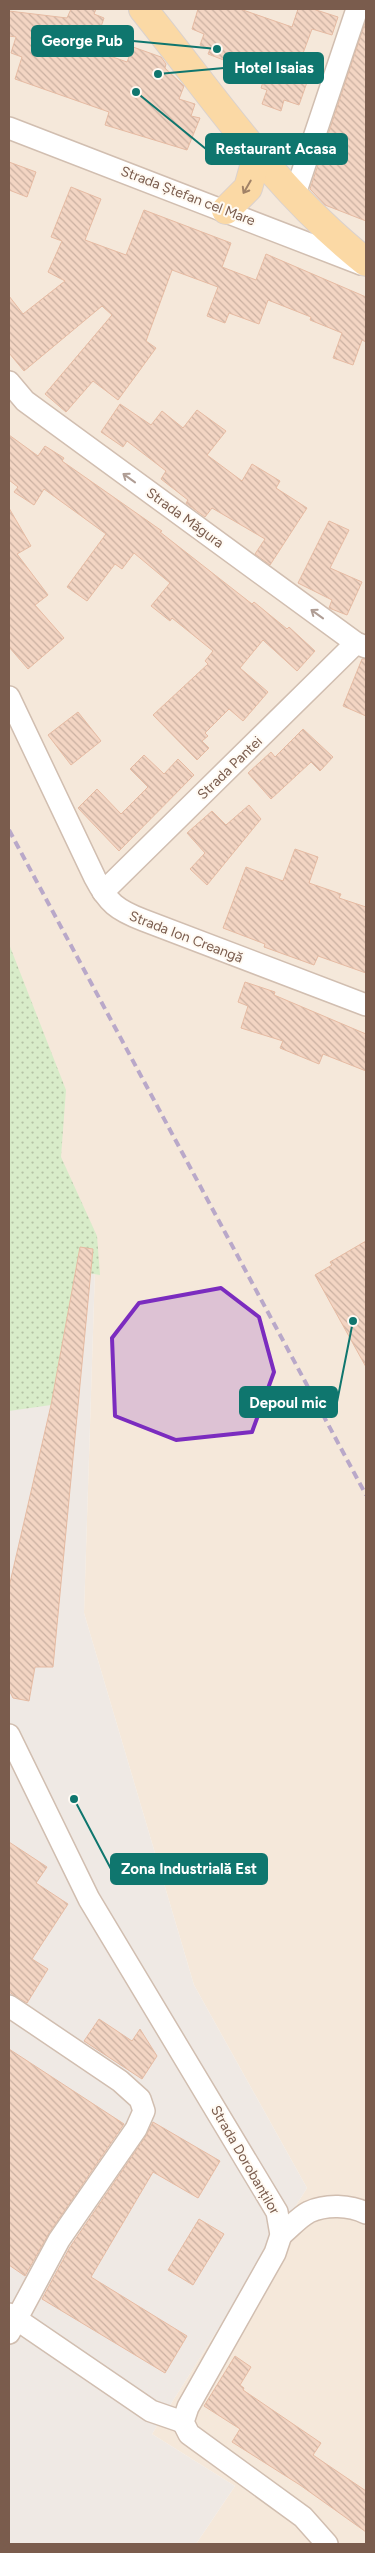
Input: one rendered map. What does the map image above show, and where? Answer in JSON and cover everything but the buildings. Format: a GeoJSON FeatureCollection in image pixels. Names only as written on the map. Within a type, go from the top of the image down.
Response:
{"type":"FeatureCollection","features":[{"type":"Feature","properties":{"kind":"main road"},"geometry":{"type":"LineString","coordinates":[[143,9],[257,156],[332,235],[366,262]]}},
{"type":"Feature","properties":{"kind":"main road"},"geometry":{"type":"LineString","coordinates":[[226,210],[248,188],[257,156]]}},
{"type":"Feature","properties":{"kind":"street"},"geometry":{"type":"LineString","coordinates":[[294,197],[357,9]]}},
{"type":"Feature","properties":{"kind":"street","name":"Strada Ștefan cel Mare"},"geometry":{"type":"LineString","coordinates":[[9,128],[226,210],[366,266]]}},
{"type":"Feature","properties":{"kind":"street","name":"Strada Măgura"},"geometry":{"type":"LineString","coordinates":[[9,382],[25,401],[361,645]]}},
{"type":"Feature","properties":{"kind":"street","name":"Strada Pantei"},"geometry":{"type":"LineString","coordinates":[[103,892],[361,645]]}},
{"type":"Feature","properties":{"kind":"street","name":"Strada Ion Creangă"},"geometry":{"type":"LineString","coordinates":[[9,697],[103,892],[122,912],[366,1005]]}},
{"type":"Feature","properties":{"kind":"street","name":"Strada Dorobanților"},"geometry":{"type":"LineString","coordinates":[[9,1735],[89,1899],[278,2212],[281,2235],[275,2254],[188,2407],[183,2422]]}},
{"type":"Feature","properties":{"kind":"street"},"geometry":{"type":"LineString","coordinates":[[9,2006],[120,2081],[140,2099],[144,2111],[136,2129],[59,2240],[12,2322],[151,2411],[183,2422],[189,2434],[303,2517],[328,2544]]}},
{"type":"Feature","properties":{"kind":"street"},"geometry":{"type":"LineString","coordinates":[[281,2235],[309,2212],[336,2206],[357,2208],[366,2213]]}},
{"type":"Feature","properties":{"kind":"highlighted area"},"geometry":{"type":"Polygon","coordinates":[[[221,1288],[259,1317],[274,1372],[252,1432],[176,1440],[115,1416],[112,1338],[139,1303],[221,1288]]]}},
{"type":"Feature","properties":{"kind":"shaded area"},"geometry":{"type":"Polygon","coordinates":[[[9,9],[366,9],[366,2544],[196,2544],[235,2486],[152,2434],[307,2188],[194,1985],[84,1613],[95,1269],[9,1245],[9,9]]]}},
{"type":"Feature","properties":{"kind":"shaded area"},"geometry":{"type":"Polygon","coordinates":[[[9,1245],[95,1269],[84,1613],[194,1985],[307,2188],[152,2434],[235,2486],[196,2544],[9,2544],[9,1245]]]}},
{"type":"Feature","properties":{"kind":"green space"},"geometry":{"type":"Polygon","coordinates":[[[9,944],[66,1090],[61,1157],[97,1236],[100,1275],[76,1271],[51,1405],[9,1411],[9,944]]]}},
{"type":"Feature","properties":{"kind":"railway"},"geometry":{"type":"LineString","coordinates":[[9,830],[366,1495]]}},
{"type":"Feature","properties":{"kind":"place","name":"George Pub"},"geometry":{"type":"Point","coordinates":[217,49]}},
{"type":"Feature","properties":{"kind":"place","name":"Hotel Isaias"},"geometry":{"type":"Point","coordinates":[158,74]}},
{"type":"Feature","properties":{"kind":"place","name":"Restaurant Acasa"},"geometry":{"type":"Point","coordinates":[136,92]}},
{"type":"Feature","properties":{"kind":"place","name":"Depoul mic"},"geometry":{"type":"Point","coordinates":[353,1321]}},
{"type":"Feature","properties":{"kind":"place","name":"Zona Industrială Est"},"geometry":{"type":"Point","coordinates":[74,1799]}}]}
